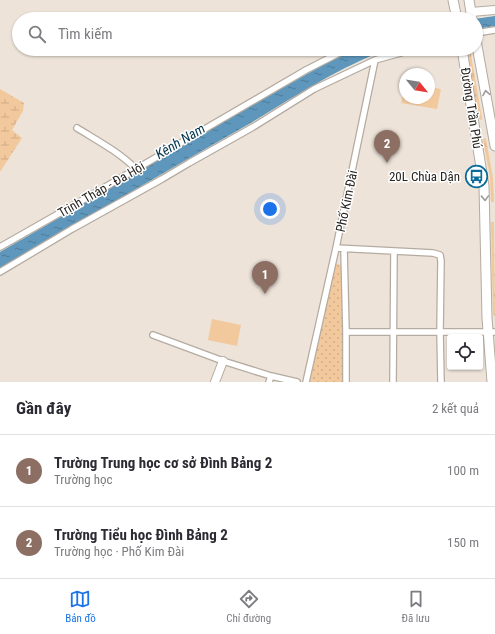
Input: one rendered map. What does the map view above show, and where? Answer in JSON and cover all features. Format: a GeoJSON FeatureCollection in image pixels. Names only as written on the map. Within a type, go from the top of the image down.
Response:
{"type":"FeatureCollection","features":[{"type":"Feature","properties":{"kind":"main road"},"geometry":{"type":"LineString","coordinates":[[453,0],[455,12]]}},
{"type":"Feature","properties":{"kind":"main road"},"geometry":{"type":"LineString","coordinates":[[469,0],[471,12]]}},
{"type":"Feature","properties":{"kind":"main road"},"geometry":{"type":"LineString","coordinates":[[483,13],[495,10]]}},
{"type":"Feature","properties":{"kind":"main road","name":"Đường Trần Phú"},"geometry":{"type":"LineString","coordinates":[[463,56],[484,186],[487,318],[492,332],[492,382]]}},
{"type":"Feature","properties":{"kind":"main road","name":"Đường Trần Phú"},"geometry":{"type":"LineString","coordinates":[[479,56],[495,146]]}},
{"type":"Feature","properties":{"kind":"main road"},"geometry":{"type":"LineString","coordinates":[[476,134],[493,132]]}},
{"type":"Feature","properties":{"kind":"main road"},"geometry":{"type":"LineString","coordinates":[[215,382],[223,361]]}},
{"type":"Feature","properties":{"kind":"street"},"geometry":{"type":"LineString","coordinates":[[483,32],[495,30]]}},
{"type":"Feature","properties":{"kind":"street","name":"Trịnh Tháp - Đa Hội"},"geometry":{"type":"LineString","coordinates":[[0,247],[306,70],[333,56]]}},
{"type":"Feature","properties":{"kind":"street"},"geometry":{"type":"LineString","coordinates":[[0,272],[72,229],[162,180],[253,127],[314,89],[376,60],[390,56]]}},
{"type":"Feature","properties":{"kind":"street","name":"Phố Kim Đài"},"geometry":{"type":"LineString","coordinates":[[306,382],[376,60]]}},
{"type":"Feature","properties":{"kind":"street"},"geometry":{"type":"LineString","coordinates":[[77,128],[116,152],[136,169]]}},
{"type":"Feature","properties":{"kind":"street"},"geometry":{"type":"LineString","coordinates":[[336,248],[433,253],[440,255],[441,382]]}},
{"type":"Feature","properties":{"kind":"street"},"geometry":{"type":"LineString","coordinates":[[344,249],[346,382]]}},
{"type":"Feature","properties":{"kind":"street"},"geometry":{"type":"LineString","coordinates":[[393,382],[394,251]]}},
{"type":"Feature","properties":{"kind":"street"},"geometry":{"type":"LineString","coordinates":[[346,332],[492,332]]}},
{"type":"Feature","properties":{"kind":"street"},"geometry":{"type":"LineString","coordinates":[[153,335],[223,361],[271,376],[297,382]]}},
{"type":"Feature","properties":{"kind":"street"},"geometry":{"type":"LineString","coordinates":[[269,382],[271,376]]}},
{"type":"Feature","properties":{"kind":"green space"},"geometry":{"type":"Polygon","coordinates":[[[468,56],[471,56],[482,120],[479,119],[468,56]]]}},
{"type":"Feature","properties":{"kind":"green space"},"geometry":{"type":"Polygon","coordinates":[[[435,88],[441,89],[437,109],[407,104],[435,104],[435,88]]]}},
{"type":"Feature","properties":{"kind":"green space"},"geometry":{"type":"Polygon","coordinates":[[[0,89],[24,103],[23,111],[12,130],[22,138],[0,172],[0,89]]]}},
{"type":"Feature","properties":{"kind":"green space"},"geometry":{"type":"Polygon","coordinates":[[[484,138],[486,139],[493,178],[494,202],[491,202],[490,176],[483,141],[484,138]]]}},
{"type":"Feature","properties":{"kind":"green space"},"geometry":{"type":"Polygon","coordinates":[[[491,222],[494,222],[495,316],[493,314],[491,222]]]}},
{"type":"Feature","properties":{"kind":"green space"},"geometry":{"type":"Polygon","coordinates":[[[336,264],[342,265],[343,267],[344,382],[310,382],[334,267],[336,264]]]}},
{"type":"Feature","properties":{"kind":"green space"},"geometry":{"type":"Polygon","coordinates":[[[212,319],[241,325],[237,346],[208,340],[212,319]]]}},
{"type":"Feature","properties":{"kind":"water"},"geometry":{"type":"Polygon","coordinates":[[[495,16],[495,26],[483,28],[483,18],[495,16]]]}},
{"type":"Feature","properties":{"kind":"water","name":"Kênh Nam"},"geometry":{"type":"Polygon","coordinates":[[[342,56],[372,56],[350,65],[314,85],[0,268],[0,252],[119,181],[342,56]]]}},
{"type":"Feature","properties":{"kind":"place","name":"Trường Tiểu học Đình Bảng 2"},"geometry":{"type":"Point","coordinates":[387,163]}},
{"type":"Feature","properties":{"kind":"place","name":"20L Chùa Dận"},"geometry":{"type":"Point","coordinates":[476,176]}},
{"type":"Feature","properties":{"kind":"place","name":"Trường Trung học cơ sở Đình Bảng 2"},"geometry":{"type":"Point","coordinates":[265,294]}}]}
